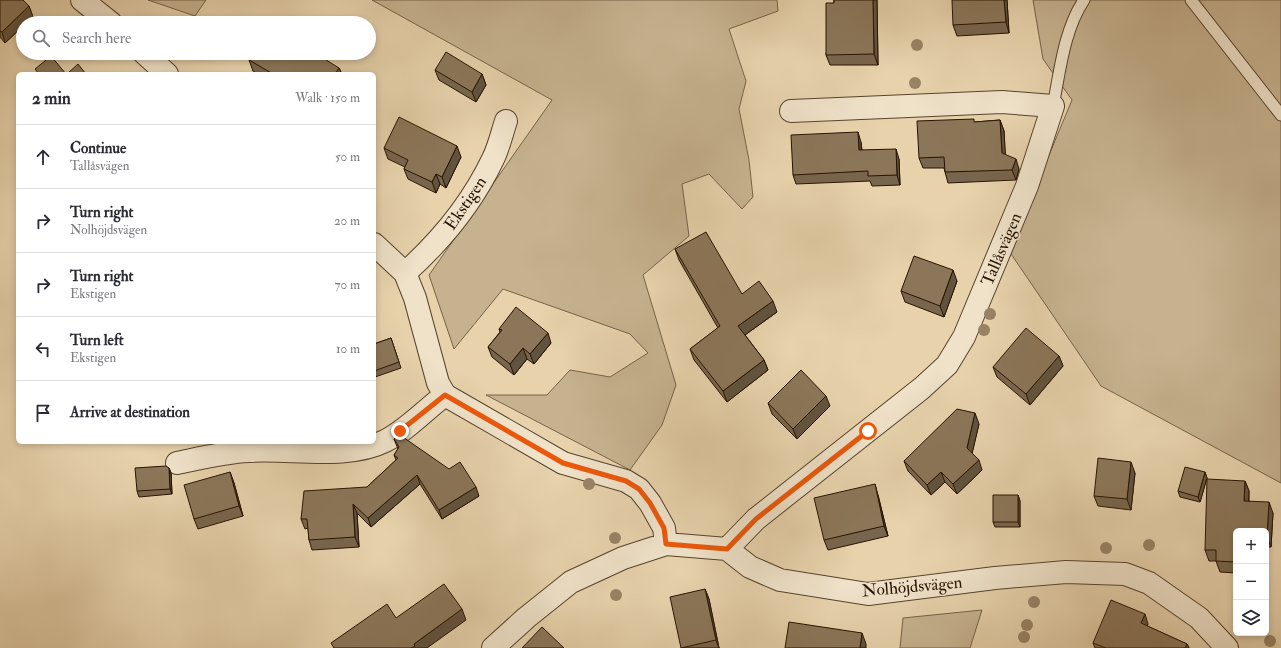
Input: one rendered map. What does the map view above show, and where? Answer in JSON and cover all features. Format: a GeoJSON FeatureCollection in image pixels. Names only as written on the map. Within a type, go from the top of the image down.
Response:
{"type":"FeatureCollection","features":[{"type":"Feature","properties":{"kind":"street"},"geometry":{"type":"LineString","coordinates":[[82,0],[102,16]]}},
{"type":"Feature","properties":{"kind":"street"},"geometry":{"type":"LineString","coordinates":[[152,60],[165,72]]}},
{"type":"Feature","properties":{"kind":"street"},"geometry":{"type":"LineString","coordinates":[[791,111],[1002,102],[1053,106]]}},
{"type":"Feature","properties":{"kind":"street","name":"Tallåsvägen"},"geometry":{"type":"LineString","coordinates":[[727,549],[756,519],[892,412],[947,365],[964,337],[1027,186],[1053,106]]}},
{"type":"Feature","properties":{"kind":"street","name":"Ekstigen"},"geometry":{"type":"LineString","coordinates":[[405,273],[423,257],[454,223],[472,198],[494,157],[506,121]]}},
{"type":"Feature","properties":{"kind":"street"},"geometry":{"type":"LineString","coordinates":[[376,246],[405,273],[415,298],[438,383],[445,395],[563,463],[626,481],[639,489],[650,503],[664,528],[666,544]]}},
{"type":"Feature","properties":{"kind":"street"},"geometry":{"type":"LineString","coordinates":[[177,463],[217,454],[251,451],[284,452],[361,450],[384,442],[445,395]]}},
{"type":"Feature","properties":{"kind":"street"},"geometry":{"type":"LineString","coordinates":[[494,648],[526,618],[571,582],[623,558],[666,544],[727,549]]}},
{"type":"Feature","properties":{"kind":"street","name":"Nolhöjdsvägen"},"geometry":{"type":"LineString","coordinates":[[727,549],[750,567],[780,580],[868,594],[995,578],[1066,572],[1125,574],[1149,583],[1199,618],[1227,648]]}},
{"type":"Feature","properties":{"kind":"lane"},"geometry":{"type":"LineString","coordinates":[[1053,106],[1068,39],[1076,12],[1084,0]]}},
{"type":"Feature","properties":{"kind":"lane"},"geometry":{"type":"LineString","coordinates":[[1191,0],[1281,115]]}},
{"type":"Feature","properties":{"kind":"shaded area"},"geometry":{"type":"Polygon","coordinates":[[[148,0],[206,0],[195,16],[148,0]]]}},
{"type":"Feature","properties":{"kind":"shaded area"},"geometry":{"type":"Polygon","coordinates":[[[372,0],[777,0],[778,11],[729,29],[746,81],[739,109],[749,160],[753,197],[742,209],[709,174],[682,184],[689,236],[643,275],[676,385],[662,425],[630,470],[486,395],[547,395],[570,370],[610,377],[648,353],[630,334],[503,289],[454,349],[429,275],[552,100],[372,0]]]}},
{"type":"Feature","properties":{"kind":"shaded area"},"geometry":{"type":"Polygon","coordinates":[[[1033,0],[1281,0],[1281,483],[1101,386],[1009,251],[1072,100],[1043,59],[1033,0]]]}},
{"type":"Feature","properties":{"kind":"shaded area"},"geometry":{"type":"Polygon","coordinates":[[[982,610],[970,648],[900,648],[903,618],[982,610]]]}},
{"type":"Feature","properties":{"kind":"building"},"geometry":{"type":"Polygon","coordinates":[[[0,0],[23,0],[29,6],[19,16],[16,16],[16,19],[2,32],[0,31],[0,0]]]}},
{"type":"Feature","properties":{"kind":"building"},"geometry":{"type":"Polygon","coordinates":[[[834,0],[873,0],[874,54],[826,55],[826,3],[834,3],[834,0]]]}},
{"type":"Feature","properties":{"kind":"building"},"geometry":{"type":"Polygon","coordinates":[[[952,0],[1004,0],[1006,22],[953,25],[952,0]]]}},
{"type":"Feature","properties":{"kind":"building"},"geometry":{"type":"Polygon","coordinates":[[[446,52],[482,74],[472,92],[435,70],[446,52]]]}},
{"type":"Feature","properties":{"kind":"building"},"geometry":{"type":"Polygon","coordinates":[[[46,60],[54,60],[64,72],[37,72],[35,69],[46,60]]]}},
{"type":"Feature","properties":{"kind":"building"},"geometry":{"type":"Polygon","coordinates":[[[249,60],[326,60],[339,68],[336,72],[270,72],[249,60]]]}},
{"type":"Feature","properties":{"kind":"building"},"geometry":{"type":"Polygon","coordinates":[[[78,64],[84,72],[69,72],[78,64]]]}},
{"type":"Feature","properties":{"kind":"building"},"geometry":{"type":"Polygon","coordinates":[[[399,117],[457,146],[442,177],[436,174],[432,182],[404,169],[408,160],[384,148],[399,117]]]}},
{"type":"Feature","properties":{"kind":"building"},"geometry":{"type":"Polygon","coordinates":[[[974,119],[974,122],[1000,120],[1002,153],[1016,159],[1012,170],[945,172],[944,157],[919,158],[917,121],[974,119]]]}},
{"type":"Feature","properties":{"kind":"building"},"geometry":{"type":"Polygon","coordinates":[[[858,132],[859,150],[896,149],[897,175],[868,176],[868,171],[793,175],[791,135],[858,132]]]}},
{"type":"Feature","properties":{"kind":"building"},"geometry":{"type":"Polygon","coordinates":[[[706,232],[742,294],[759,281],[773,301],[738,326],[764,360],[723,391],[690,349],[720,326],[675,249],[706,232]]]}},
{"type":"Feature","properties":{"kind":"building"},"geometry":{"type":"Polygon","coordinates":[[[914,256],[953,270],[940,306],[901,291],[914,256]]]}},
{"type":"Feature","properties":{"kind":"building"},"geometry":{"type":"Polygon","coordinates":[[[516,307],[548,333],[530,354],[523,348],[510,364],[488,347],[502,330],[499,329],[516,307]]]}},
{"type":"Feature","properties":{"kind":"building"},"geometry":{"type":"Polygon","coordinates":[[[1026,328],[1059,356],[1026,394],[993,367],[1026,328]]]}},
{"type":"Feature","properties":{"kind":"building"},"geometry":{"type":"Polygon","coordinates":[[[391,338],[399,362],[376,370],[376,343],[391,338]]]}},
{"type":"Feature","properties":{"kind":"building"},"geometry":{"type":"Polygon","coordinates":[[[801,370],[826,396],[793,429],[768,403],[801,370]]]}},
{"type":"Feature","properties":{"kind":"building"},"geometry":{"type":"Polygon","coordinates":[[[957,409],[975,413],[967,448],[979,460],[953,484],[941,472],[927,485],[904,461],[957,409]]]}},
{"type":"Feature","properties":{"kind":"building"},"geometry":{"type":"Polygon","coordinates":[[[400,435],[449,469],[460,462],[476,487],[439,510],[417,475],[368,518],[353,504],[355,537],[309,540],[307,519],[301,519],[304,491],[367,487],[398,458],[394,455],[399,447],[394,439],[400,435]]]}},
{"type":"Feature","properties":{"kind":"building"},"geometry":{"type":"Polygon","coordinates":[[[1098,458],[1131,462],[1127,499],[1094,496],[1098,458]]]}},
{"type":"Feature","properties":{"kind":"building"},"geometry":{"type":"Polygon","coordinates":[[[166,466],[169,468],[170,489],[137,491],[135,468],[166,466]]]}},
{"type":"Feature","properties":{"kind":"building"},"geometry":{"type":"Polygon","coordinates":[[[1185,467],[1205,472],[1198,497],[1178,491],[1185,467]]]}},
{"type":"Feature","properties":{"kind":"building"},"geometry":{"type":"Polygon","coordinates":[[[230,472],[239,506],[194,519],[184,485],[230,472]]]}},
{"type":"Feature","properties":{"kind":"building"},"geometry":{"type":"Polygon","coordinates":[[[1207,479],[1245,481],[1244,501],[1269,502],[1268,528],[1233,528],[1233,562],[1216,561],[1216,550],[1205,550],[1207,479]]]}},
{"type":"Feature","properties":{"kind":"building"},"geometry":{"type":"Polygon","coordinates":[[[875,484],[884,526],[824,540],[814,498],[875,484]]]}},
{"type":"Feature","properties":{"kind":"building"},"geometry":{"type":"Polygon","coordinates":[[[993,495],[1018,495],[1018,522],[993,522],[993,495]]]}},
{"type":"Feature","properties":{"kind":"building"},"geometry":{"type":"Polygon","coordinates":[[[444,584],[462,609],[414,644],[415,646],[411,648],[334,648],[331,643],[387,604],[396,618],[444,584]]]}},
{"type":"Feature","properties":{"kind":"building"},"geometry":{"type":"Polygon","coordinates":[[[705,589],[716,640],[681,648],[670,597],[705,589]]]}},
{"type":"Feature","properties":{"kind":"building"},"geometry":{"type":"Polygon","coordinates":[[[1111,600],[1145,614],[1141,623],[1187,644],[1185,648],[1106,648],[1093,643],[1111,600]]]}},
{"type":"Feature","properties":{"kind":"building"},"geometry":{"type":"Polygon","coordinates":[[[789,622],[862,633],[860,648],[785,648],[789,622]]]}},
{"type":"Feature","properties":{"kind":"building"},"geometry":{"type":"Polygon","coordinates":[[[542,627],[564,648],[522,648],[542,627]]]}},
{"type":"Feature","properties":{"kind":"route"},"geometry":{"type":"LineString","coordinates":[[400,431],[445,395],[475,410],[563,463],[626,481],[639,489],[650,503],[664,528],[666,544],[727,549],[756,519],[868,431]]}}]}
